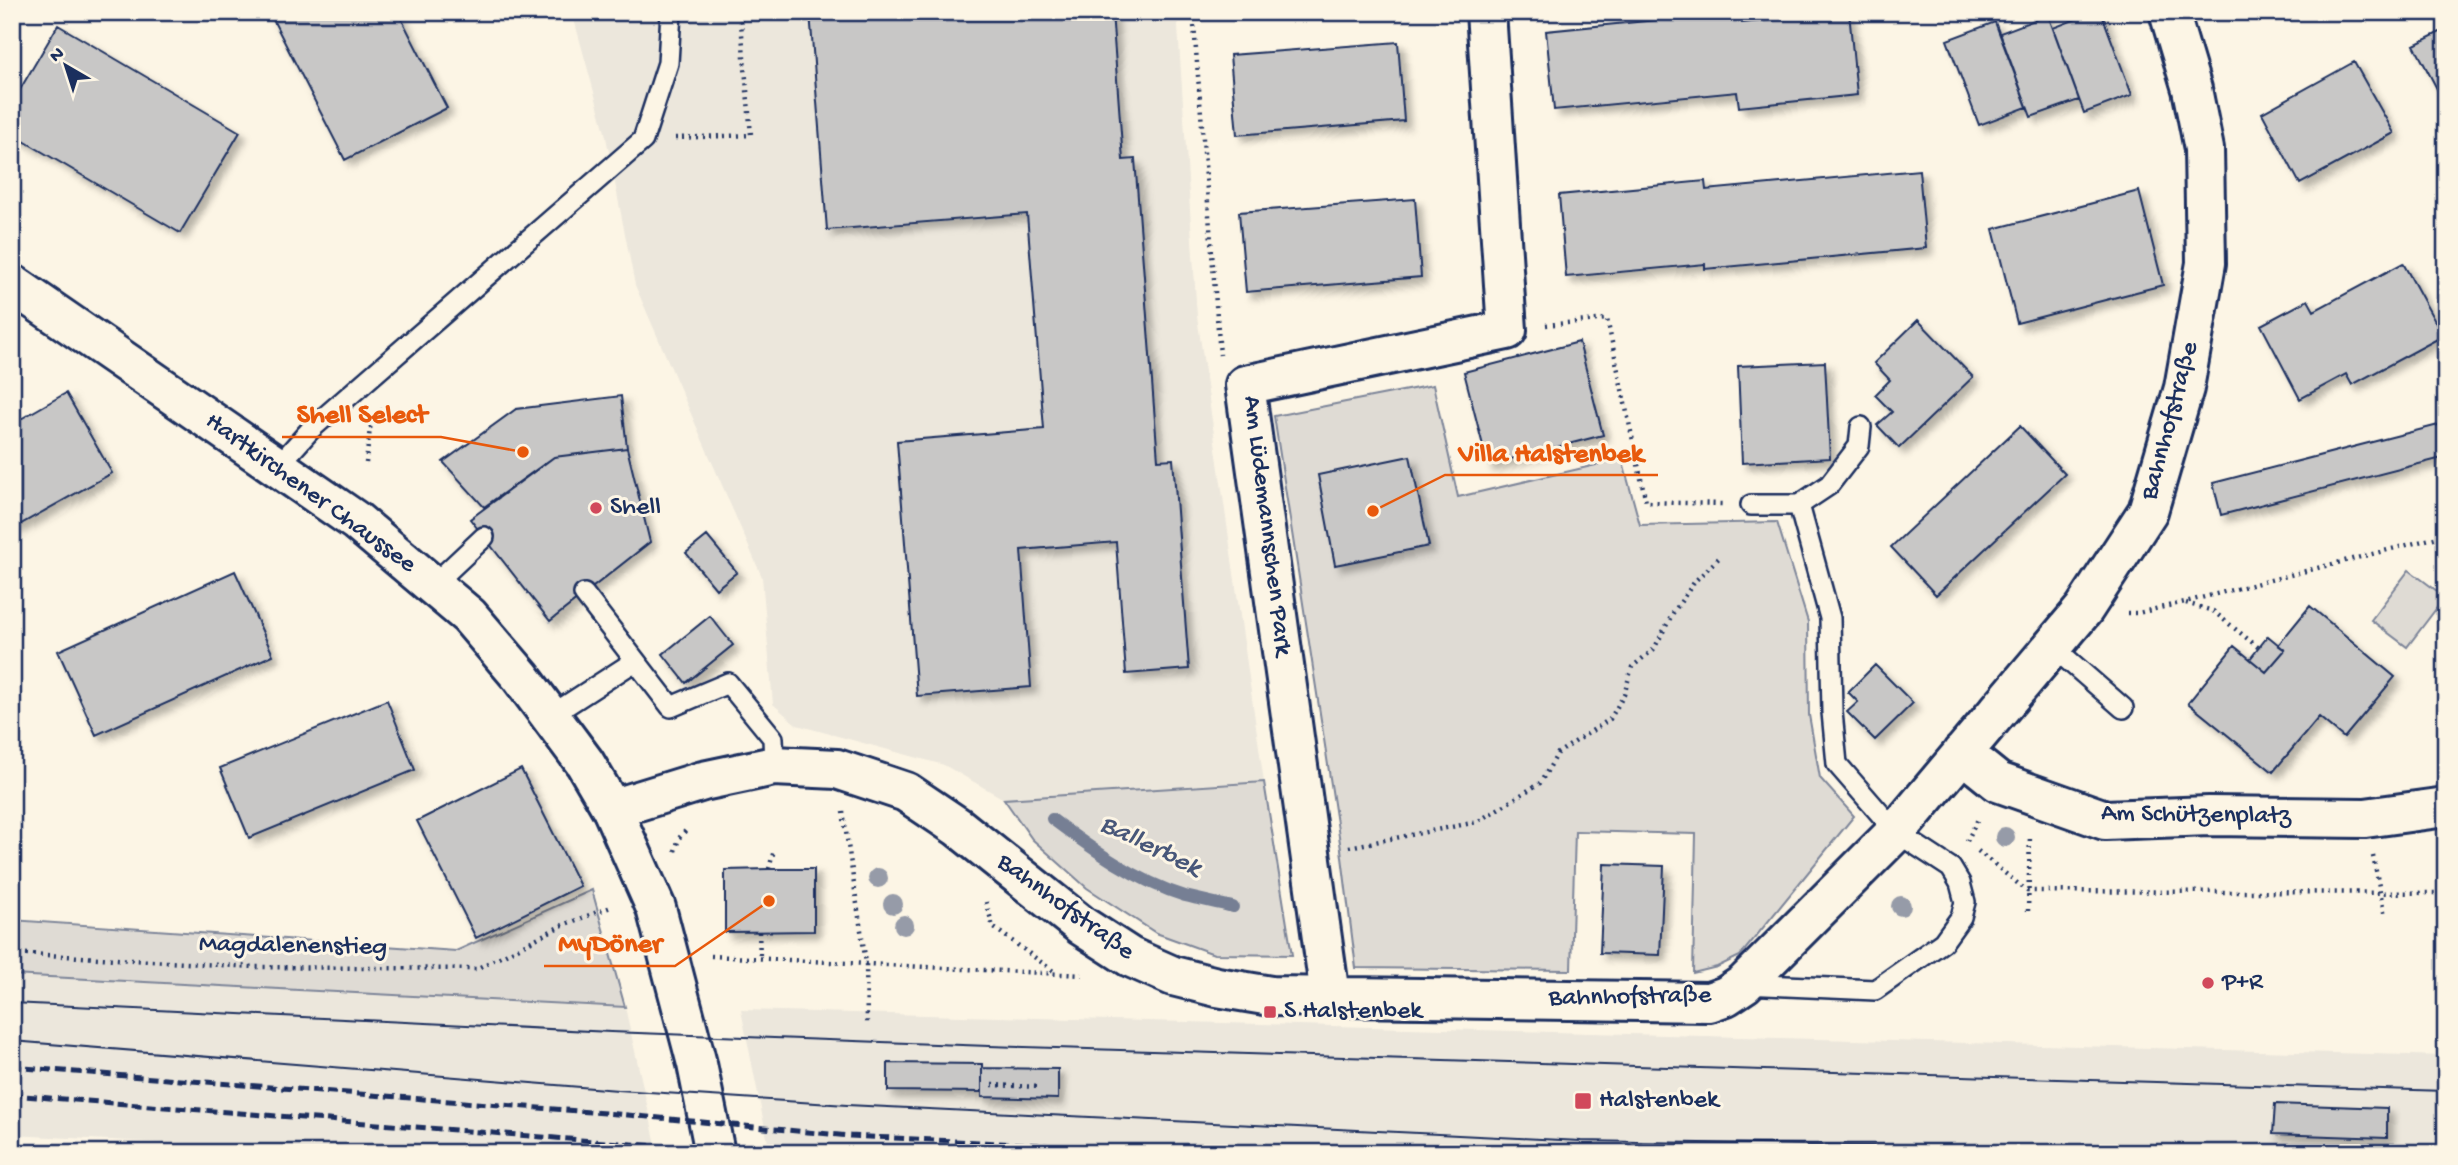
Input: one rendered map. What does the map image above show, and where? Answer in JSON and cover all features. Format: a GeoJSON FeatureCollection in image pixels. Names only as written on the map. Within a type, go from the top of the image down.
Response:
{"type":"FeatureCollection","features":[{"type":"Feature","properties":{"kind":"street"},"geometry":{"type":"LineString","coordinates":[[1486,12],[1507,330]]}},
{"type":"Feature","properties":{"kind":"street","name":"Bahnhofstraße"},"geometry":{"type":"LineString","coordinates":[[612,808],[703,781],[774,766],[837,769],[906,792],[958,827],[1082,926],[1130,957],[1172,976],[1217,987],[1271,996],[1709,1002],[1727,996],[1744,984],[1896,832],[2084,609],[2148,511],[2184,388],[2206,263],[2204,149],[2192,89],[2169,12]]}},
{"type":"Feature","properties":{"kind":"street","name":"Hartkirchener Chaussee"},"geometry":{"type":"LineString","coordinates":[[12,284],[356,521],[469,616],[521,677],[585,763],[612,808],[656,908],[697,1064],[715,1153]]}},
{"type":"Feature","properties":{"kind":"street","name":"Am Lüdemannschen Park"},"geometry":{"type":"LineString","coordinates":[[1330,996],[1245,385],[1507,330]]}},
{"type":"Feature","properties":{"kind":"street","name":"Am Schützenplatz"},"geometry":{"type":"LineString","coordinates":[[1962,753],[1998,782],[2105,820],[2210,816],[2365,818],[2446,807]]}},
{"type":"Feature","properties":{"kind":"lane"},"geometry":{"type":"LineString","coordinates":[[277,467],[312,428],[643,140],[668,63],[671,12]]}},
{"type":"Feature","properties":{"kind":"lane"},"geometry":{"type":"LineString","coordinates":[[1751,505],[1800,505],[1829,485],[1859,446],[1861,427]]}},
{"type":"Feature","properties":{"kind":"lane"},"geometry":{"type":"LineString","coordinates":[[1744,984],[1875,990],[1943,942],[1961,917],[1965,902],[1960,883],[1951,868],[1896,832],[1838,764],[1832,712],[1830,618],[1800,505]]}},
{"type":"Feature","properties":{"kind":"lane"},"geometry":{"type":"LineString","coordinates":[[433,585],[484,537]]}},
{"type":"Feature","properties":{"kind":"lane"},"geometry":{"type":"LineString","coordinates":[[584,594],[671,707],[728,683],[773,738],[774,766]]}},
{"type":"Feature","properties":{"kind":"lane"},"geometry":{"type":"LineString","coordinates":[[2053,646],[2123,708]]}},
{"type":"Feature","properties":{"kind":"lane"},"geometry":{"type":"LineString","coordinates":[[550,716],[635,661]]}},
{"type":"Feature","properties":{"kind":"path"},"geometry":{"type":"LineString","coordinates":[[643,140],[751,135],[740,12]]}},
{"type":"Feature","properties":{"kind":"path"},"geometry":{"type":"LineString","coordinates":[[1507,330],[1607,319],[1646,502],[1751,505]]}},
{"type":"Feature","properties":{"kind":"path"},"geometry":{"type":"LineString","coordinates":[[2084,609],[2138,613],[2446,535]]}},
{"type":"Feature","properties":{"kind":"path"},"geometry":{"type":"LineString","coordinates":[[1310,856],[1477,822],[1539,783],[1558,753],[1609,719],[1624,695],[1632,667],[1654,649],[1673,613],[1695,581],[1721,556]]}},
{"type":"Feature","properties":{"kind":"path"},"geometry":{"type":"LineString","coordinates":[[2185,603],[2213,611],[2259,648]]}},
{"type":"Feature","properties":{"kind":"path"},"geometry":{"type":"LineString","coordinates":[[1923,799],[1966,841],[2027,891],[2446,893]]}},
{"type":"Feature","properties":{"kind":"path"},"geometry":{"type":"LineString","coordinates":[[842,804],[866,963],[867,1023]]}},
{"type":"Feature","properties":{"kind":"path"},"geometry":{"type":"LineString","coordinates":[[673,860],[679,838],[695,820]]}},
{"type":"Feature","properties":{"kind":"path"},"geometry":{"type":"LineString","coordinates":[[2372,848],[2385,917]]}},
{"type":"Feature","properties":{"kind":"path"},"geometry":{"type":"LineString","coordinates":[[769,869],[774,850]]}},
{"type":"Feature","properties":{"kind":"path"},"geometry":{"type":"LineString","coordinates":[[2028,911],[2029,855]]}},
{"type":"Feature","properties":{"kind":"path"},"geometry":{"type":"LineString","coordinates":[[983,889],[993,927],[1056,973]]}},
{"type":"Feature","properties":{"kind":"path","name":"Magdalenenstieg"},"geometry":{"type":"LineString","coordinates":[[12,953],[254,967],[476,969],[563,925],[611,907]]}},
{"type":"Feature","properties":{"kind":"path"},"geometry":{"type":"LineString","coordinates":[[759,932],[760,958]]}},
{"type":"Feature","properties":{"kind":"path"},"geometry":{"type":"LineString","coordinates":[[711,956],[1111,978],[1130,957]]}},
{"type":"Feature","properties":{"kind":"path"},"geometry":{"type":"LineString","coordinates":[[992,1085],[1040,1087]]}},
{"type":"Feature","properties":{"kind":"shaded area"},"geometry":{"type":"Polygon","coordinates":[[[572,12],[1177,12],[1197,316],[1264,782],[1004,799],[944,765],[797,725],[773,704],[762,577],[635,285],[605,132],[572,12]]]}},
{"type":"Feature","properties":{"kind":"shaded area"},"geometry":{"type":"Polygon","coordinates":[[[1433,385],[1458,497],[1622,459],[1640,525],[1777,522],[1808,622],[1809,715],[1820,778],[1854,816],[1740,956],[1717,967],[1693,973],[1696,834],[1575,831],[1571,970],[1356,968],[1341,849],[1274,416],[1433,385]]]}},
{"type":"Feature","properties":{"kind":"shaded area"},"geometry":{"type":"Polygon","coordinates":[[[2409,570],[2445,597],[2407,647],[2371,620],[2409,570]]]}},
{"type":"Feature","properties":{"kind":"shaded area"},"geometry":{"type":"Polygon","coordinates":[[[1264,782],[1292,955],[1214,954],[1156,933],[1087,888],[1032,839],[1004,799],[1264,782]]]}},
{"type":"Feature","properties":{"kind":"shaded area"},"geometry":{"type":"Polygon","coordinates":[[[592,890],[625,1007],[12,975],[12,920],[456,951],[592,890]]]}},
{"type":"Feature","properties":{"kind":"shaded area"},"geometry":{"type":"Polygon","coordinates":[[[12,976],[625,1007],[658,1153],[358,1153],[12,1135],[12,976]]]}},
{"type":"Feature","properties":{"kind":"shaded area"},"geometry":{"type":"Polygon","coordinates":[[[741,1010],[2446,1056],[2446,1153],[770,1153],[741,1010]]]}},
{"type":"Feature","properties":{"kind":"building"},"geometry":{"type":"Polygon","coordinates":[[[269,12],[398,12],[447,108],[345,160],[269,12]]]}},
{"type":"Feature","properties":{"kind":"building"},"geometry":{"type":"Polygon","coordinates":[[[810,12],[1112,12],[1123,160],[1135,159],[1158,460],[1173,459],[1189,669],[1126,674],[1116,542],[1021,550],[1031,687],[917,696],[897,441],[1044,429],[1027,214],[827,230],[810,12]]]}},
{"type":"Feature","properties":{"kind":"building"},"geometry":{"type":"Polygon","coordinates":[[[1741,12],[1742,23],[1849,12],[1857,95],[1739,107],[1737,92],[1554,110],[1546,31],[1741,12]]]}},
{"type":"Feature","properties":{"kind":"building"},"geometry":{"type":"Polygon","coordinates":[[[2094,12],[2101,12],[2132,95],[2084,113],[2053,28],[2094,12]]]}},
{"type":"Feature","properties":{"kind":"building"},"geometry":{"type":"Polygon","coordinates":[[[2048,15],[2079,100],[2031,117],[2000,33],[2048,15]]]}},
{"type":"Feature","properties":{"kind":"building"},"geometry":{"type":"Polygon","coordinates":[[[1995,22],[2027,107],[1979,125],[1947,40],[1995,22]]]}},
{"type":"Feature","properties":{"kind":"building"},"geometry":{"type":"Polygon","coordinates":[[[58,25],[240,132],[180,233],[12,134],[12,103],[58,25]]]}},
{"type":"Feature","properties":{"kind":"building"},"geometry":{"type":"Polygon","coordinates":[[[2446,29],[2446,106],[2414,45],[2446,29]]]}},
{"type":"Feature","properties":{"kind":"building"},"geometry":{"type":"Polygon","coordinates":[[[1398,42],[1404,121],[1237,135],[1230,55],[1398,42]]]}},
{"type":"Feature","properties":{"kind":"building"},"geometry":{"type":"Polygon","coordinates":[[[2354,62],[2394,133],[2300,184],[2262,113],[2354,62]]]}},
{"type":"Feature","properties":{"kind":"building"},"geometry":{"type":"Polygon","coordinates":[[[1919,170],[1926,248],[1705,269],[1705,264],[1566,277],[1559,195],[1705,181],[1706,190],[1919,170]]]}},
{"type":"Feature","properties":{"kind":"building"},"geometry":{"type":"Polygon","coordinates":[[[2139,191],[2163,285],[2017,323],[1993,229],[2139,191]]]}},
{"type":"Feature","properties":{"kind":"building"},"geometry":{"type":"Polygon","coordinates":[[[1415,199],[1421,277],[1246,292],[1239,212],[1415,199]]]}},
{"type":"Feature","properties":{"kind":"building"},"geometry":{"type":"Polygon","coordinates":[[[2403,263],[2443,336],[2352,385],[2346,374],[2300,399],[2261,325],[2308,300],[2314,311],[2403,263]]]}},
{"type":"Feature","properties":{"kind":"building"},"geometry":{"type":"Polygon","coordinates":[[[1918,320],[1973,377],[1899,448],[1877,425],[1892,412],[1875,395],[1890,380],[1874,363],[1918,320]]]}},
{"type":"Feature","properties":{"kind":"building"},"geometry":{"type":"Polygon","coordinates":[[[1579,342],[1603,435],[1488,465],[1464,372],[1579,342]]]}},
{"type":"Feature","properties":{"kind":"building"},"geometry":{"type":"Polygon","coordinates":[[[1825,362],[1830,458],[1742,463],[1738,366],[1825,362]]]}},
{"type":"Feature","properties":{"kind":"building"},"geometry":{"type":"Polygon","coordinates":[[[66,393],[112,473],[12,529],[12,424],[66,393]]]}},
{"type":"Feature","properties":{"kind":"building"},"geometry":{"type":"Polygon","coordinates":[[[621,396],[627,448],[554,457],[484,507],[443,462],[516,409],[621,396]]]}},
{"type":"Feature","properties":{"kind":"building"},"geometry":{"type":"Polygon","coordinates":[[[2446,423],[2446,457],[2221,515],[2213,483],[2446,423]]]}},
{"type":"Feature","properties":{"kind":"building"},"geometry":{"type":"Polygon","coordinates":[[[2020,426],[2065,474],[1936,595],[1891,547],[2020,426]]]}},
{"type":"Feature","properties":{"kind":"building"},"geometry":{"type":"Polygon","coordinates":[[[627,448],[650,542],[550,621],[470,519],[554,457],[627,448]]]}},
{"type":"Feature","properties":{"kind":"building"},"geometry":{"type":"Polygon","coordinates":[[[1410,456],[1429,546],[1335,565],[1318,475],[1410,456]]]}},
{"type":"Feature","properties":{"kind":"building"},"geometry":{"type":"Polygon","coordinates":[[[707,536],[737,572],[716,589],[686,553],[707,536]]]}},
{"type":"Feature","properties":{"kind":"building"},"geometry":{"type":"Polygon","coordinates":[[[235,571],[273,655],[96,735],[58,651],[235,571]]]}},
{"type":"Feature","properties":{"kind":"building"},"geometry":{"type":"Polygon","coordinates":[[[2310,606],[2395,677],[2344,738],[2319,717],[2273,772],[2188,703],[2234,646],[2266,672],[2285,650],[2278,645],[2310,606]]]}},
{"type":"Feature","properties":{"kind":"building"},"geometry":{"type":"Polygon","coordinates":[[[710,616],[733,645],[686,683],[663,654],[710,616]]]}},
{"type":"Feature","properties":{"kind":"building"},"geometry":{"type":"Polygon","coordinates":[[[2268,636],[2285,650],[2266,672],[2250,659],[2268,636]]]}},
{"type":"Feature","properties":{"kind":"building"},"geometry":{"type":"Polygon","coordinates":[[[1875,665],[1913,703],[1875,740],[1847,712],[1858,702],[1848,692],[1875,665]]]}},
{"type":"Feature","properties":{"kind":"building"},"geometry":{"type":"Polygon","coordinates":[[[387,700],[415,770],[249,838],[220,768],[387,700]]]}},
{"type":"Feature","properties":{"kind":"building"},"geometry":{"type":"Polygon","coordinates":[[[521,769],[580,886],[476,938],[417,821],[521,769]]]}},
{"type":"Feature","properties":{"kind":"building"},"geometry":{"type":"Polygon","coordinates":[[[1604,864],[1664,866],[1660,955],[1600,953],[1604,864]]]}},
{"type":"Feature","properties":{"kind":"building"},"geometry":{"type":"Polygon","coordinates":[[[814,869],[814,931],[725,932],[725,870],[814,869]]]}},
{"type":"Feature","properties":{"kind":"building"},"geometry":{"type":"Polygon","coordinates":[[[888,1063],[982,1064],[982,1092],[888,1091],[888,1063]]]}},
{"type":"Feature","properties":{"kind":"building"},"geometry":{"type":"Polygon","coordinates":[[[982,1068],[1058,1069],[1058,1099],[982,1097],[982,1068]]]}},
{"type":"Feature","properties":{"kind":"building"},"geometry":{"type":"Polygon","coordinates":[[[2275,1104],[2387,1108],[2387,1138],[2273,1134],[2275,1104]]]}},
{"type":"Feature","properties":{"kind":"waterway","name":"Ballerbek"},"geometry":{"type":"LineString","coordinates":[[1052,819],[1099,853],[1149,882],[1185,896],[1233,907]]}},
{"type":"Feature","properties":{"kind":"tram line"},"geometry":{"type":"LineString","coordinates":[[12,1003],[611,1032],[989,1046],[2446,1091]]}},
{"type":"Feature","properties":{"kind":"tram line"},"geometry":{"type":"LineString","coordinates":[[12,1041],[618,1090],[847,1105],[1581,1141],[2277,1153]]}},
{"type":"Feature","properties":{"kind":"railway"},"geometry":{"type":"LineString","coordinates":[[12,1067],[617,1114],[850,1136],[1210,1153]]}},
{"type":"Feature","properties":{"kind":"railway"},"geometry":{"type":"LineString","coordinates":[[12,1095],[745,1153]]}},
{"type":"Feature","properties":{"kind":"place","name":"Shell Select"},"geometry":{"type":"Point","coordinates":[523,452]}},
{"type":"Feature","properties":{"kind":"place","name":"Shell"},"geometry":{"type":"Point","coordinates":[596,508]}},
{"type":"Feature","properties":{"kind":"place","name":"Villa Halstenbek"},"geometry":{"type":"Point","coordinates":[1373,511]}},
{"type":"Feature","properties":{"kind":"place","name":"MyDöner"},"geometry":{"type":"Point","coordinates":[769,901]}},
{"type":"Feature","properties":{"kind":"place","name":"P+R"},"geometry":{"type":"Point","coordinates":[2208,983]}},
{"type":"Feature","properties":{"kind":"place","name":"S Halstenbek"},"geometry":{"type":"Point","coordinates":[1270,1012]}},
{"type":"Feature","properties":{"kind":"place","name":"Halstenbek"},"geometry":{"type":"Point","coordinates":[1583,1101]}}]}
